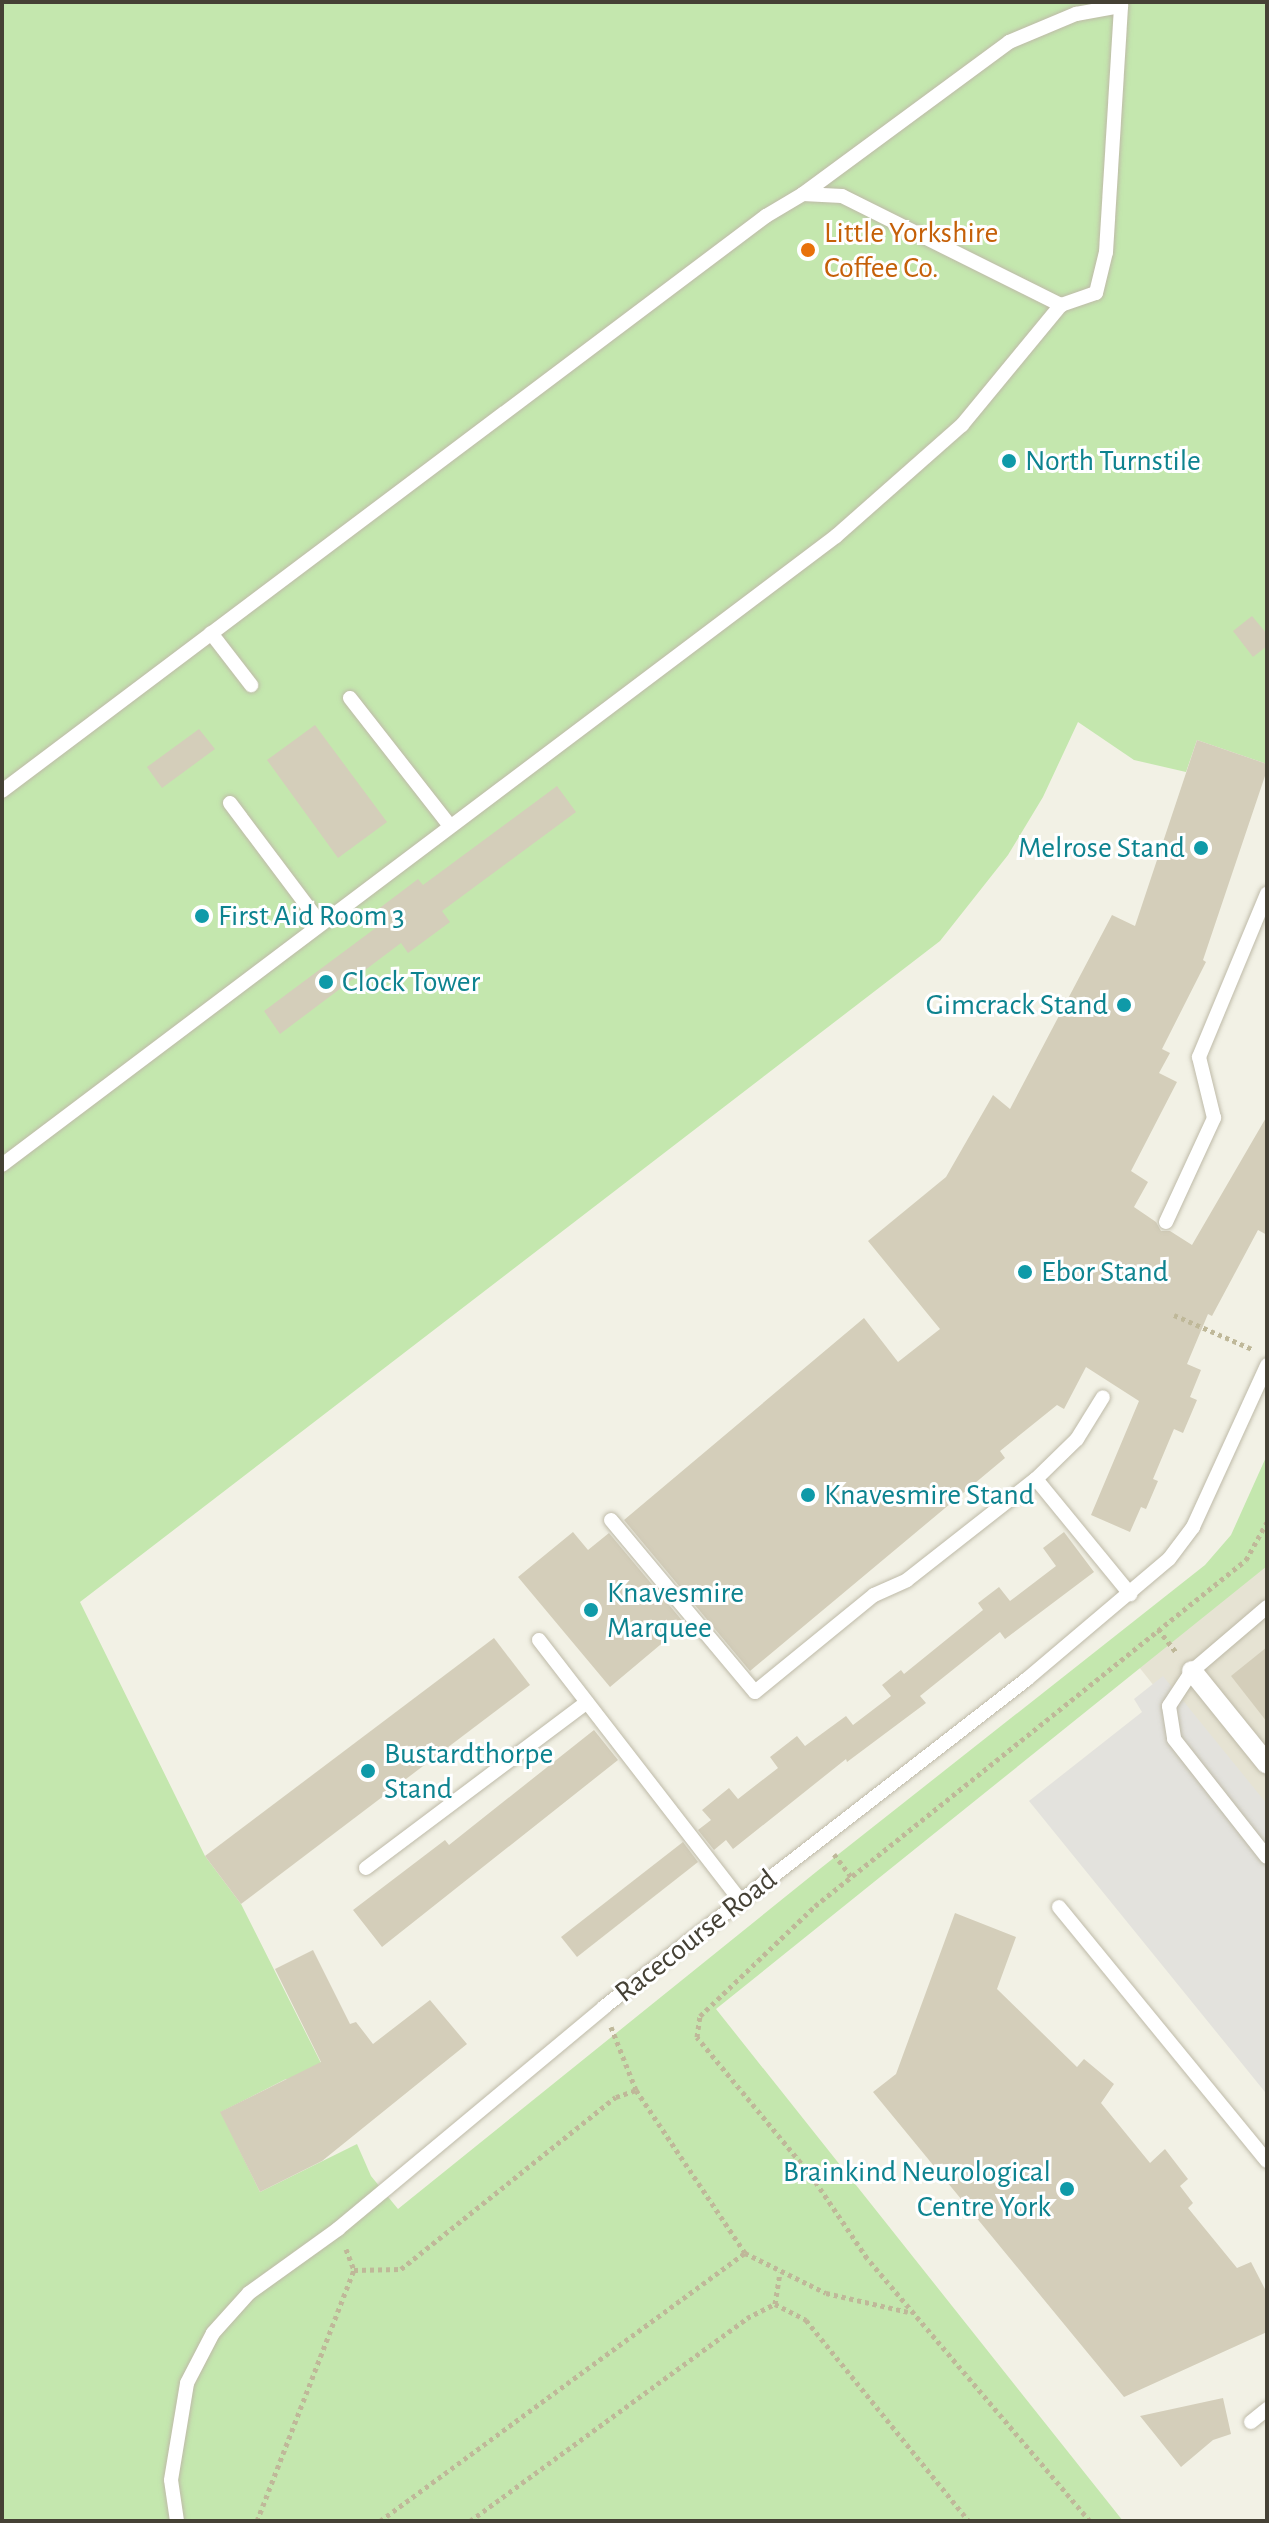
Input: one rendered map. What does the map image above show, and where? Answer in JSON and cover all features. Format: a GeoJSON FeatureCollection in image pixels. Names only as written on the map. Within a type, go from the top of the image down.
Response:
{"type":"FeatureCollection","features":[{"type":"Feature","properties":{"kind":"street"},"geometry":{"type":"LineString","coordinates":[[1192,1671],[1267,1764]]}},
{"type":"Feature","properties":{"kind":"lane"},"geometry":{"type":"LineString","coordinates":[[2,791],[766,216],[803,194],[1009,42],[1076,14],[1121,4],[1106,252],[1096,293],[1061,305],[962,425],[836,536],[2,1165]]}},
{"type":"Feature","properties":{"kind":"lane"},"geometry":{"type":"LineString","coordinates":[[803,194],[842,196],[1061,305]]}},
{"type":"Feature","properties":{"kind":"lane"},"geometry":{"type":"LineString","coordinates":[[211,633],[251,685]]}},
{"type":"Feature","properties":{"kind":"lane"},"geometry":{"type":"LineString","coordinates":[[350,698],[450,826]]}},
{"type":"Feature","properties":{"kind":"lane"},"geometry":{"type":"LineString","coordinates":[[230,803],[320,923]]}},
{"type":"Feature","properties":{"kind":"lane"},"geometry":{"type":"LineString","coordinates":[[1166,1222],[1214,1118],[1199,1057],[1267,894]]}},
{"type":"Feature","properties":{"kind":"lane","name":"Racecourse Road"},"geometry":{"type":"LineString","coordinates":[[177,2521],[171,2480],[187,2383],[213,2333],[249,2293],[338,2229],[604,2007],[1027,1679],[1169,1559],[1193,1527],[1267,1365]]}},
{"type":"Feature","properties":{"kind":"lane"},"geometry":{"type":"LineString","coordinates":[[611,1520],[755,1692],[874,1595],[907,1580],[1036,1479],[1077,1439],[1103,1397]]}},
{"type":"Feature","properties":{"kind":"lane"},"geometry":{"type":"LineString","coordinates":[[1036,1479],[1130,1594]]}},
{"type":"Feature","properties":{"kind":"lane"},"geometry":{"type":"LineString","coordinates":[[1267,1607],[1192,1671],[1169,1706],[1174,1739],[1267,1857]]}},
{"type":"Feature","properties":{"kind":"lane"},"geometry":{"type":"LineString","coordinates":[[539,1640],[741,1901]]}},
{"type":"Feature","properties":{"kind":"lane"},"geometry":{"type":"LineString","coordinates":[[366,1868],[587,1702]]}},
{"type":"Feature","properties":{"kind":"lane"},"geometry":{"type":"LineString","coordinates":[[1059,1907],[1267,2161]]}},
{"type":"Feature","properties":{"kind":"lane"},"geometry":{"type":"LineString","coordinates":[[1251,2422],[1267,2409]]}},
{"type":"Feature","properties":{"kind":"path"},"geometry":{"type":"LineString","coordinates":[[1174,1315],[1267,1356]]}},
{"type":"Feature","properties":{"kind":"path"},"geometry":{"type":"LineString","coordinates":[[1090,2521],[867,2258],[811,2175],[697,2037],[700,2016],[815,1906],[1246,1560],[1267,1522]]}},
{"type":"Feature","properties":{"kind":"path"},"geometry":{"type":"LineString","coordinates":[[1158,1629],[1170,1645]]}},
{"type":"Feature","properties":{"kind":"path"},"geometry":{"type":"LineString","coordinates":[[604,2007],[636,2090],[745,2253],[838,2297],[912,2314]]}},
{"type":"Feature","properties":{"kind":"path"},"geometry":{"type":"LineString","coordinates":[[354,2270],[401,2269],[616,2097],[636,2090]]}},
{"type":"Feature","properties":{"kind":"path"},"geometry":{"type":"LineString","coordinates":[[257,2521],[354,2270],[338,2229]]}},
{"type":"Feature","properties":{"kind":"path"},"geometry":{"type":"LineString","coordinates":[[380,2521],[745,2253]]}},
{"type":"Feature","properties":{"kind":"path"},"geometry":{"type":"LineString","coordinates":[[775,2304],[780,2272]]}},
{"type":"Feature","properties":{"kind":"path"},"geometry":{"type":"LineString","coordinates":[[470,2521],[747,2318],[775,2304]]}},
{"type":"Feature","properties":{"kind":"path"},"geometry":{"type":"LineString","coordinates":[[775,2304],[806,2320],[969,2521]]}},
{"type":"Feature","properties":{"kind":"shaded area"},"geometry":{"type":"Polygon","coordinates":[[[1267,1555],[1267,1828],[1135,1662],[1267,1555]]]}},
{"type":"Feature","properties":{"kind":"shaded area"},"geometry":{"type":"Polygon","coordinates":[[[1163,1676],[1267,1804],[1265,2092],[1029,1801],[1142,1712],[1134,1699],[1163,1676]]]}},
{"type":"Feature","properties":{"kind":"green space"},"geometry":{"type":"Polygon","coordinates":[[[2,2],[1267,2],[1267,764],[1197,740],[1186,772],[1134,760],[1078,722],[1043,797],[1008,855],[940,941],[80,1602],[205,1856],[241,1904],[334,2089],[286,2079],[221,2112],[260,2192],[357,2144],[371,2176],[398,2209],[821,1868],[1205,1565],[1231,1535],[1267,1455],[1267,1566],[716,2009],[1123,2521],[2,2521],[2,2]]]}},
{"type":"Feature","properties":{"kind":"building"},"geometry":{"type":"Polygon","coordinates":[[[1252,616],[1267,634],[1267,646],[1253,657],[1233,631],[1252,616]]]}},
{"type":"Feature","properties":{"kind":"building"},"geometry":{"type":"Polygon","coordinates":[[[315,725],[387,822],[338,858],[267,760],[315,725]]]}},
{"type":"Feature","properties":{"kind":"building"},"geometry":{"type":"Polygon","coordinates":[[[199,729],[215,749],[162,788],[147,767],[199,729]]]}},
{"type":"Feature","properties":{"kind":"building"},"geometry":{"type":"Polygon","coordinates":[[[1197,740],[1267,764],[1267,770],[1203,960],[1206,962],[1162,1049],[1170,1053],[1159,1073],[1177,1082],[1131,1171],[1148,1182],[1134,1207],[1156,1222],[1161,1231],[1170,1231],[1192,1245],[1267,1116],[1267,1235],[1258,1230],[1212,1316],[1208,1314],[1187,1364],[1201,1370],[1190,1397],[1197,1400],[1183,1433],[1174,1429],[1153,1479],[1158,1481],[1146,1509],[1141,1507],[1130,1532],[1091,1515],[1139,1401],[1086,1367],[1064,1409],[1057,1405],[1000,1451],[1005,1458],[750,1671],[624,1520],[864,1318],[898,1362],[940,1329],[868,1241],[946,1177],[993,1095],[1010,1109],[1112,915],[1135,926],[1197,740]]]}},
{"type":"Feature","properties":{"kind":"building"},"geometry":{"type":"Polygon","coordinates":[[[557,786],[576,812],[442,911],[450,922],[408,953],[401,943],[280,1034],[264,1011],[385,921],[377,910],[418,879],[423,885],[557,786]]]}},
{"type":"Feature","properties":{"kind":"building","name":"Knavesmire Marquee"},"geometry":{"type":"Polygon","coordinates":[[[573,1532],[588,1550],[609,1533],[685,1624],[610,1687],[518,1577],[573,1532]]]}},
{"type":"Feature","properties":{"kind":"building"},"geometry":{"type":"Polygon","coordinates":[[[1064,1532],[1094,1572],[1005,1639],[1000,1632],[920,1696],[926,1703],[847,1762],[846,1759],[733,1849],[726,1840],[714,1850],[698,1830],[711,1820],[702,1810],[729,1788],[738,1799],[778,1768],[770,1757],[797,1736],[805,1746],[846,1716],[853,1725],[891,1696],[882,1685],[901,1670],[904,1674],[983,1610],[978,1603],[999,1587],[1010,1601],[1056,1566],[1043,1548],[1064,1532]]]}},
{"type":"Feature","properties":{"kind":"building","name":"Bustardthorpe Stand"},"geometry":{"type":"Polygon","coordinates":[[[494,1638],[530,1685],[241,1904],[205,1856],[494,1638]]]}},
{"type":"Feature","properties":{"kind":"building"},"geometry":{"type":"Polygon","coordinates":[[[1267,1647],[1267,1722],[1231,1676],[1267,1647]]]}},
{"type":"Feature","properties":{"kind":"building"},"geometry":{"type":"Polygon","coordinates":[[[594,1730],[618,1760],[382,1947],[353,1910],[445,1840],[449,1845],[594,1730]]]}},
{"type":"Feature","properties":{"kind":"building"},"geometry":{"type":"Polygon","coordinates":[[[683,1842],[698,1862],[577,1957],[561,1937],[683,1842]]]}},
{"type":"Feature","properties":{"kind":"building","name":"Brainkind Neurological Centre York"},"geometry":{"type":"Polygon","coordinates":[[[955,1913],[1016,1937],[997,1989],[1077,2067],[1084,2059],[1114,2084],[1101,2103],[1150,2163],[1165,2149],[1188,2179],[1180,2186],[1193,2203],[1188,2208],[1237,2268],[1251,2262],[1267,2293],[1267,2332],[1124,2397],[873,2092],[896,2074],[955,1913]]]}},
{"type":"Feature","properties":{"kind":"building"},"geometry":{"type":"Polygon","coordinates":[[[313,1950],[350,2024],[356,2022],[373,2044],[430,2000],[467,2044],[322,2161],[260,2192],[220,2112],[321,2062],[275,1969],[313,1950]]]}},
{"type":"Feature","properties":{"kind":"building"},"geometry":{"type":"Polygon","coordinates":[[[1223,2398],[1231,2434],[1213,2440],[1181,2467],[1140,2416],[1223,2398]]]}},
{"type":"Feature","properties":{"kind":"place","name":"Little Yorkshire Coffee Co."},"geometry":{"type":"Point","coordinates":[808,250]}},
{"type":"Feature","properties":{"kind":"place","name":"North Turnstile"},"geometry":{"type":"Point","coordinates":[1009,461]}},
{"type":"Feature","properties":{"kind":"place","name":"Melrose Stand"},"geometry":{"type":"Point","coordinates":[1201,848]}},
{"type":"Feature","properties":{"kind":"place","name":"First Aid Room 3"},"geometry":{"type":"Point","coordinates":[202,916]}},
{"type":"Feature","properties":{"kind":"place","name":"Clock Tower"},"geometry":{"type":"Point","coordinates":[326,982]}},
{"type":"Feature","properties":{"kind":"place","name":"Gimcrack Stand"},"geometry":{"type":"Point","coordinates":[1124,1005]}},
{"type":"Feature","properties":{"kind":"place","name":"Ebor Stand"},"geometry":{"type":"Point","coordinates":[1025,1272]}},
{"type":"Feature","properties":{"kind":"place","name":"Knavesmire Stand"},"geometry":{"type":"Point","coordinates":[808,1495]}},
{"type":"Feature","properties":{"kind":"place","name":"Knavesmire Marquee"},"geometry":{"type":"Point","coordinates":[591,1610]}},
{"type":"Feature","properties":{"kind":"place","name":"Bustardthorpe Stand"},"geometry":{"type":"Point","coordinates":[368,1771]}},
{"type":"Feature","properties":{"kind":"place","name":"Brainkind Neurological Centre York"},"geometry":{"type":"Point","coordinates":[1067,2189]}}]}
